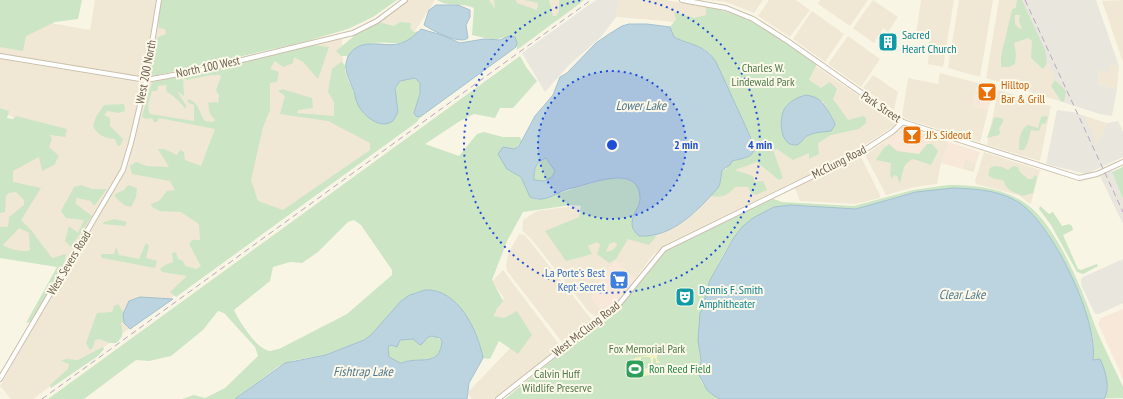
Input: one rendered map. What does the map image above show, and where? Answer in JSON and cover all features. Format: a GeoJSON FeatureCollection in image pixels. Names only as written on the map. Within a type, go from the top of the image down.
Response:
{"type":"FeatureCollection","features":[{"type":"Feature","properties":{"kind":"street","name":"West 200 North"},"geometry":{"type":"LineString","coordinates":[[132,143],[146,80],[159,0]]}},
{"type":"Feature","properties":{"kind":"street","name":"North 100 West"},"geometry":{"type":"LineString","coordinates":[[0,56],[146,80],[201,70],[353,33],[377,21],[405,0]]}},
{"type":"Feature","properties":{"kind":"street","name":"Park Street"},"geometry":{"type":"LineString","coordinates":[[682,0],[726,8],[753,19],[789,42],[903,122],[1079,178],[1097,174],[1123,162]]}},
{"type":"Feature","properties":{"kind":"street","name":"McClung Road"},"geometry":{"type":"LineString","coordinates":[[772,196],[860,153],[903,122]]}},
{"type":"Feature","properties":{"kind":"street","name":"West Severs Road"},"geometry":{"type":"LineString","coordinates":[[0,379],[123,170],[132,143]]}},
{"type":"Feature","properties":{"kind":"street","name":"West McClung Road"},"geometry":{"type":"LineString","coordinates":[[498,399],[620,303],[664,249],[772,196]]}},
{"type":"Feature","properties":{"kind":"shaded area"},"geometry":{"type":"Polygon","coordinates":[[[95,0],[157,0],[144,74],[142,77],[139,78],[0,54],[0,14],[90,30],[95,0]]]}},
{"type":"Feature","properties":{"kind":"shaded area"},"geometry":{"type":"Polygon","coordinates":[[[406,0],[435,0],[415,31],[388,40],[376,23],[406,0]]]}},
{"type":"Feature","properties":{"kind":"shaded area"},"geometry":{"type":"Polygon","coordinates":[[[473,0],[582,0],[581,3],[557,21],[487,15],[473,0]]]}},
{"type":"Feature","properties":{"kind":"shaded area"},"geometry":{"type":"Polygon","coordinates":[[[596,0],[619,0],[616,17],[601,37],[568,66],[545,92],[522,53],[596,0]]]}},
{"type":"Feature","properties":{"kind":"shaded area"},"geometry":{"type":"Polygon","coordinates":[[[619,0],[665,0],[711,7],[704,27],[666,21],[616,17],[619,0]]]}},
{"type":"Feature","properties":{"kind":"shaded area"},"geometry":{"type":"Polygon","coordinates":[[[709,0],[763,0],[754,13],[726,2],[709,0]]]}},
{"type":"Feature","properties":{"kind":"shaded area"},"geometry":{"type":"Polygon","coordinates":[[[769,0],[796,0],[810,10],[790,37],[758,16],[769,0]]]}},
{"type":"Feature","properties":{"kind":"shaded area"},"geometry":{"type":"Polygon","coordinates":[[[820,0],[868,0],[850,26],[818,4],[820,0]]]}},
{"type":"Feature","properties":{"kind":"shaded area"},"geometry":{"type":"Polygon","coordinates":[[[873,0],[898,17],[888,32],[883,28],[874,43],[853,28],[873,0]]]}},
{"type":"Feature","properties":{"kind":"shaded area"},"geometry":{"type":"Polygon","coordinates":[[[921,0],[954,0],[943,67],[928,64],[930,37],[916,34],[921,0]]]}},
{"type":"Feature","properties":{"kind":"shaded area"},"geometry":{"type":"Polygon","coordinates":[[[959,0],[993,0],[980,77],[948,68],[959,0]]]}},
{"type":"Feature","properties":{"kind":"shaded area"},"geometry":{"type":"Polygon","coordinates":[[[999,0],[1019,0],[1064,98],[1062,102],[986,78],[999,0]]]}},
{"type":"Feature","properties":{"kind":"shaded area"},"geometry":{"type":"Polygon","coordinates":[[[1019,0],[1096,0],[1119,66],[1110,65],[1108,72],[1099,70],[1098,84],[1117,89],[1112,116],[1100,114],[1062,102],[1064,98],[1019,0]]]}},
{"type":"Feature","properties":{"kind":"shaded area"},"geometry":{"type":"Polygon","coordinates":[[[1123,0],[1123,62],[1102,1],[1123,0]]]}},
{"type":"Feature","properties":{"kind":"shaded area"},"geometry":{"type":"Polygon","coordinates":[[[812,11],[844,34],[825,62],[793,39],[812,11]]]}},
{"type":"Feature","properties":{"kind":"shaded area"},"geometry":{"type":"Polygon","coordinates":[[[158,17],[178,21],[173,48],[154,45],[158,17]]]}},
{"type":"Feature","properties":{"kind":"shaded area"},"geometry":{"type":"Polygon","coordinates":[[[848,36],[880,59],[861,87],[828,64],[848,36]]]}},
{"type":"Feature","properties":{"kind":"shaded area"},"geometry":{"type":"Polygon","coordinates":[[[342,38],[344,74],[380,145],[33,399],[11,399],[0,386],[128,165],[147,84],[151,81],[252,61],[342,38]]]}},
{"type":"Feature","properties":{"kind":"shaded area"},"geometry":{"type":"Polygon","coordinates":[[[0,59],[137,82],[141,86],[127,155],[111,188],[64,267],[3,248],[0,243],[0,184],[41,127],[10,116],[0,115],[0,59]]]}},
{"type":"Feature","properties":{"kind":"shaded area"},"geometry":{"type":"Polygon","coordinates":[[[1110,65],[1119,66],[1117,89],[1098,84],[1099,70],[1110,65]]]}},
{"type":"Feature","properties":{"kind":"shaded area"},"geometry":{"type":"Polygon","coordinates":[[[816,66],[898,123],[853,153],[666,244],[652,256],[635,279],[616,261],[604,273],[597,292],[591,298],[603,313],[597,318],[589,312],[532,240],[522,230],[523,220],[537,211],[574,206],[602,237],[646,236],[671,229],[695,213],[816,66]]]}},
{"type":"Feature","properties":{"kind":"shaded area"},"geometry":{"type":"Polygon","coordinates":[[[940,73],[978,83],[972,106],[988,110],[980,142],[906,119],[902,116],[908,78],[938,84],[940,73]]]}},
{"type":"Feature","properties":{"kind":"shaded area"},"geometry":{"type":"Polygon","coordinates":[[[873,75],[898,92],[894,110],[863,88],[873,75]]]}},
{"type":"Feature","properties":{"kind":"shaded area"},"geometry":{"type":"Polygon","coordinates":[[[978,83],[994,88],[988,110],[972,106],[978,83]]]}},
{"type":"Feature","properties":{"kind":"shaded area"},"geometry":{"type":"Polygon","coordinates":[[[998,90],[1051,106],[1040,161],[987,145],[998,90]]]}},
{"type":"Feature","properties":{"kind":"shaded area"},"geometry":{"type":"Polygon","coordinates":[[[1057,110],[1073,112],[1085,116],[1098,145],[1107,123],[1118,121],[1123,132],[1123,157],[1086,174],[1046,164],[1057,110]]]}},
{"type":"Feature","properties":{"kind":"shaded area"},"geometry":{"type":"Polygon","coordinates":[[[1085,116],[1107,123],[1098,146],[1085,116]]]}},
{"type":"Feature","properties":{"kind":"shaded area"},"geometry":{"type":"Polygon","coordinates":[[[903,127],[931,136],[924,157],[896,154],[884,142],[903,127]]]}},
{"type":"Feature","properties":{"kind":"shaded area"},"geometry":{"type":"Polygon","coordinates":[[[931,136],[949,142],[941,163],[937,184],[915,187],[886,195],[865,155],[884,142],[896,154],[925,154],[931,136]]]}},
{"type":"Feature","properties":{"kind":"shaded area"},"geometry":{"type":"Polygon","coordinates":[[[949,142],[980,152],[976,163],[965,159],[962,169],[941,163],[949,142]]]}},
{"type":"Feature","properties":{"kind":"shaded area"},"geometry":{"type":"Polygon","coordinates":[[[984,152],[1040,170],[1031,203],[1018,195],[976,184],[975,181],[984,152]]]}},
{"type":"Feature","properties":{"kind":"shaded area"},"geometry":{"type":"Polygon","coordinates":[[[861,157],[880,195],[880,198],[855,204],[800,201],[795,188],[861,157]]]}},
{"type":"Feature","properties":{"kind":"shaded area"},"geometry":{"type":"Polygon","coordinates":[[[965,159],[976,163],[974,172],[962,169],[965,159]]]}},
{"type":"Feature","properties":{"kind":"shaded area"},"geometry":{"type":"Polygon","coordinates":[[[1112,170],[1123,199],[1123,224],[1100,176],[1112,170]]]}},
{"type":"Feature","properties":{"kind":"shaded area"},"geometry":{"type":"Polygon","coordinates":[[[519,234],[525,235],[592,320],[592,323],[568,342],[562,342],[507,271],[506,266],[508,254],[519,234]]]}},
{"type":"Feature","properties":{"kind":"shaded area"},"geometry":{"type":"Polygon","coordinates":[[[1123,259],[1123,303],[1099,314],[1095,314],[1081,285],[1081,280],[1083,277],[1123,259]]]}},
{"type":"Feature","properties":{"kind":"shaded area"},"geometry":{"type":"Polygon","coordinates":[[[616,261],[635,279],[621,298],[603,313],[591,299],[597,292],[604,273],[616,261]]]}},
{"type":"Feature","properties":{"kind":"shaded area"},"geometry":{"type":"Polygon","coordinates":[[[503,270],[561,347],[494,399],[472,399],[467,393],[514,344],[491,309],[504,298],[492,281],[503,270]]]}},
{"type":"Feature","properties":{"kind":"shaded area"},"geometry":{"type":"Polygon","coordinates":[[[1123,309],[1123,379],[1098,323],[1101,318],[1123,309]]]}},
{"type":"Feature","properties":{"kind":"green space"},"geometry":{"type":"Polygon","coordinates":[[[0,0],[82,0],[78,19],[55,22],[26,36],[23,51],[0,47],[0,0]]]}},
{"type":"Feature","properties":{"kind":"green space"},"geometry":{"type":"Polygon","coordinates":[[[162,0],[397,0],[373,17],[348,29],[300,43],[153,76],[149,74],[155,42],[158,37],[166,34],[165,29],[159,28],[158,17],[162,0]]]}},
{"type":"Feature","properties":{"kind":"green space"},"geometry":{"type":"Polygon","coordinates":[[[437,0],[489,0],[495,9],[494,0],[516,0],[517,3],[537,10],[538,3],[524,0],[549,0],[553,16],[556,16],[559,11],[559,0],[584,0],[517,50],[515,37],[509,36],[494,40],[472,35],[474,8],[465,5],[446,4],[437,0]]]}},
{"type":"Feature","properties":{"kind":"green space"},"geometry":{"type":"Polygon","coordinates":[[[1017,0],[1022,0],[1045,50],[1047,63],[1043,69],[1031,58],[1032,41],[1028,38],[1014,43],[1016,54],[1015,64],[1009,67],[1001,67],[1001,56],[1012,10],[1016,7],[1017,0]],[[1015,15],[1015,24],[1022,29],[1019,21],[1020,15],[1015,15]]]}},
{"type":"Feature","properties":{"kind":"green space","name":"Charles W. Lindewald Park"},"geometry":{"type":"Polygon","coordinates":[[[706,7],[737,15],[764,29],[817,64],[809,80],[821,88],[830,82],[837,89],[833,99],[848,120],[863,116],[866,118],[866,123],[859,129],[831,135],[818,143],[819,154],[809,159],[809,153],[793,160],[777,149],[773,150],[783,178],[779,180],[757,162],[735,170],[753,176],[755,182],[763,181],[767,190],[756,195],[751,193],[748,187],[735,187],[724,196],[710,196],[720,183],[722,170],[726,169],[732,161],[747,158],[753,141],[710,54],[704,49],[674,37],[670,27],[676,19],[674,12],[694,18],[706,15],[706,7]],[[823,101],[783,112],[781,128],[790,144],[801,142],[810,134],[818,132],[836,123],[823,101]]]}},
{"type":"Feature","properties":{"kind":"green space"},"geometry":{"type":"Polygon","coordinates":[[[377,22],[394,26],[400,22],[411,23],[410,28],[414,32],[419,31],[413,37],[402,42],[379,42],[365,45],[355,51],[347,60],[347,56],[341,56],[336,51],[353,37],[352,35],[377,22]]]}},
{"type":"Feature","properties":{"kind":"green space"},"geometry":{"type":"Polygon","coordinates":[[[313,45],[329,47],[318,79],[303,62],[294,57],[293,63],[283,67],[275,61],[270,69],[279,72],[277,82],[270,83],[270,110],[263,127],[251,180],[258,201],[283,210],[370,150],[370,143],[328,121],[280,114],[285,96],[278,91],[282,89],[312,98],[313,108],[298,110],[297,113],[334,116],[334,102],[328,92],[332,69],[341,62],[345,65],[345,71],[358,104],[398,108],[395,91],[397,84],[409,78],[418,79],[421,87],[414,113],[420,117],[417,122],[176,297],[170,292],[187,276],[162,272],[160,269],[173,262],[172,253],[176,252],[178,259],[183,261],[185,266],[197,269],[201,266],[189,244],[192,240],[200,240],[199,224],[181,212],[160,211],[152,207],[151,204],[159,201],[167,191],[175,190],[170,181],[132,174],[130,166],[136,162],[147,166],[169,167],[158,149],[164,149],[177,155],[180,150],[184,152],[185,160],[201,166],[215,129],[159,118],[157,122],[154,122],[152,118],[146,119],[142,117],[150,87],[153,82],[313,45]],[[211,75],[187,80],[183,78],[184,96],[177,91],[187,107],[185,108],[167,92],[167,85],[158,86],[157,91],[152,91],[149,99],[148,108],[150,114],[194,121],[194,105],[187,102],[189,99],[195,103],[205,121],[213,122],[215,120],[210,114],[208,103],[216,102],[218,104],[219,95],[216,90],[221,77],[220,75],[211,75]]]}},
{"type":"Feature","properties":{"kind":"green space"},"geometry":{"type":"Polygon","coordinates":[[[520,56],[526,67],[537,81],[513,108],[500,108],[495,118],[474,114],[460,121],[425,144],[459,156],[477,134],[484,132],[503,137],[520,137],[522,142],[514,149],[507,169],[521,177],[530,197],[537,200],[602,180],[616,178],[629,180],[638,187],[640,194],[632,223],[646,236],[654,234],[656,237],[649,245],[628,239],[616,259],[609,263],[597,254],[600,245],[597,242],[588,246],[592,254],[566,261],[545,231],[579,217],[581,206],[571,205],[523,212],[507,241],[492,280],[503,301],[496,310],[494,316],[504,318],[517,311],[532,335],[518,354],[499,341],[490,359],[483,358],[478,339],[417,292],[401,301],[371,335],[364,340],[326,355],[295,360],[279,366],[235,399],[182,399],[194,395],[205,398],[225,388],[258,356],[255,347],[224,313],[218,311],[203,330],[171,356],[149,361],[136,360],[84,399],[48,399],[520,56]],[[354,220],[348,222],[318,252],[302,263],[290,262],[273,267],[270,281],[234,310],[244,328],[260,346],[270,351],[279,349],[347,314],[392,275],[392,270],[361,225],[354,220]],[[614,242],[609,244],[606,252],[615,248],[617,244],[614,242]]]}},
{"type":"Feature","properties":{"kind":"green space"},"geometry":{"type":"Polygon","coordinates":[[[1055,80],[1066,91],[1064,102],[1061,101],[1051,86],[1055,80]]]}},
{"type":"Feature","properties":{"kind":"green space"},"geometry":{"type":"Polygon","coordinates":[[[124,104],[125,111],[119,113],[107,111],[104,115],[110,118],[110,126],[123,139],[120,146],[117,145],[115,139],[105,137],[93,126],[96,117],[104,105],[124,104]]]}},
{"type":"Feature","properties":{"kind":"green space"},"geometry":{"type":"Polygon","coordinates":[[[0,108],[9,111],[7,118],[13,119],[16,116],[67,129],[65,137],[50,135],[52,139],[49,147],[59,156],[54,165],[42,171],[39,157],[13,171],[13,182],[41,188],[21,220],[31,230],[52,258],[66,254],[57,280],[30,322],[26,323],[57,267],[0,258],[0,227],[8,227],[9,217],[24,205],[24,200],[16,192],[9,193],[6,196],[5,212],[0,213],[0,108]],[[19,228],[3,245],[16,250],[30,250],[29,233],[19,228]]]}},
{"type":"Feature","properties":{"kind":"green space"},"geometry":{"type":"Polygon","coordinates":[[[997,117],[1003,119],[1003,122],[999,128],[999,135],[987,138],[994,118],[997,117]]]}},
{"type":"Feature","properties":{"kind":"green space"},"geometry":{"type":"Polygon","coordinates":[[[1041,117],[1048,117],[1045,124],[1042,123],[1039,131],[1031,130],[1024,150],[1019,150],[1019,139],[1025,127],[1028,125],[1038,128],[1041,117]]]}},
{"type":"Feature","properties":{"kind":"green space"},"geometry":{"type":"Polygon","coordinates":[[[889,144],[897,151],[919,154],[927,144],[932,144],[938,151],[931,165],[913,159],[909,161],[905,166],[900,184],[897,176],[894,175],[892,179],[890,175],[891,163],[876,160],[883,149],[889,144]]]}},
{"type":"Feature","properties":{"kind":"green space"},"geometry":{"type":"Polygon","coordinates":[[[546,158],[555,171],[552,177],[544,181],[534,181],[535,170],[540,162],[546,158]]]}},
{"type":"Feature","properties":{"kind":"green space"},"geometry":{"type":"Polygon","coordinates":[[[994,166],[1002,167],[1008,170],[1013,166],[1018,167],[1020,172],[1028,179],[1032,179],[1035,175],[1037,177],[1033,193],[1023,196],[1009,189],[1004,181],[992,178],[988,175],[990,168],[994,166]]]}},
{"type":"Feature","properties":{"kind":"green space"},"geometry":{"type":"Polygon","coordinates":[[[1123,167],[1123,199],[1112,172],[1123,167]]]}},
{"type":"Feature","properties":{"kind":"green space"},"geometry":{"type":"Polygon","coordinates":[[[81,185],[92,189],[107,189],[94,206],[91,201],[76,198],[76,204],[92,216],[71,247],[65,241],[69,226],[78,233],[84,220],[66,218],[61,211],[74,187],[81,185]]]}},
{"type":"Feature","properties":{"kind":"green space"},"geometry":{"type":"Polygon","coordinates":[[[128,185],[137,188],[136,197],[131,207],[124,205],[115,197],[115,194],[124,190],[128,185]]]}},
{"type":"Feature","properties":{"kind":"green space","name":"Fox Memorial Park"},"geometry":{"type":"Polygon","coordinates":[[[948,185],[980,187],[1001,191],[1020,200],[1040,216],[1059,245],[1084,296],[1098,334],[1123,387],[1123,398],[1084,399],[1094,354],[1093,339],[1089,321],[1074,281],[1043,226],[1028,210],[1012,199],[1000,194],[976,190],[952,189],[916,193],[856,209],[834,209],[787,205],[766,211],[750,222],[735,237],[723,255],[713,275],[701,318],[699,340],[701,380],[708,390],[720,399],[505,399],[620,305],[659,256],[666,251],[771,198],[782,202],[854,206],[913,190],[948,185]]]}},
{"type":"Feature","properties":{"kind":"green space"},"geometry":{"type":"Polygon","coordinates":[[[1040,206],[1049,214],[1053,212],[1062,226],[1069,224],[1072,226],[1073,230],[1063,235],[1078,269],[1081,270],[1097,264],[1098,266],[1083,274],[1077,272],[1051,225],[1039,209],[1040,206]]]}},
{"type":"Feature","properties":{"kind":"green space"},"geometry":{"type":"Polygon","coordinates":[[[114,219],[127,222],[125,226],[103,224],[104,222],[114,219]]]}},
{"type":"Feature","properties":{"kind":"green space"},"geometry":{"type":"Polygon","coordinates":[[[146,243],[149,246],[146,258],[157,261],[155,268],[102,258],[101,254],[114,254],[116,247],[119,255],[139,259],[146,243]]]}},
{"type":"Feature","properties":{"kind":"green space"},"geometry":{"type":"Polygon","coordinates":[[[118,304],[124,313],[123,322],[121,323],[122,336],[116,343],[110,343],[99,339],[95,340],[93,347],[90,350],[86,343],[97,313],[112,312],[114,306],[118,304]]]}},
{"type":"Feature","properties":{"kind":"green space"},"geometry":{"type":"Polygon","coordinates":[[[436,336],[442,342],[438,354],[430,359],[400,363],[389,357],[388,347],[391,345],[397,347],[400,340],[413,339],[422,344],[428,337],[436,336]]]}},
{"type":"Feature","properties":{"kind":"green space"},"geometry":{"type":"Polygon","coordinates":[[[103,347],[104,349],[98,356],[51,388],[50,385],[68,369],[69,364],[61,361],[66,359],[78,360],[103,347]]]}},
{"type":"Feature","properties":{"kind":"sand"},"geometry":{"type":"Polygon","coordinates":[[[643,349],[654,349],[657,353],[657,361],[660,363],[656,363],[656,359],[653,358],[653,374],[644,376],[639,374],[633,364],[634,358],[649,355],[649,353],[645,353],[643,349]],[[641,357],[641,368],[652,367],[650,357],[641,357]]]}},
{"type":"Feature","properties":{"kind":"water"},"geometry":{"type":"Polygon","coordinates":[[[436,5],[458,5],[470,10],[470,17],[466,25],[468,38],[464,40],[453,39],[424,25],[429,10],[436,5]]]}},
{"type":"Feature","properties":{"kind":"water","name":"Lower Lake"},"geometry":{"type":"Polygon","coordinates":[[[629,24],[647,24],[670,27],[674,37],[697,46],[707,52],[716,62],[755,147],[752,154],[732,161],[730,165],[722,170],[718,188],[684,221],[663,232],[651,235],[639,236],[633,227],[632,220],[640,200],[638,189],[634,182],[617,178],[607,179],[567,189],[548,198],[535,199],[530,197],[521,177],[507,169],[498,154],[503,147],[514,149],[519,146],[535,116],[553,95],[560,77],[567,73],[596,43],[622,26],[629,24]],[[546,158],[537,164],[534,173],[534,180],[544,181],[552,177],[555,171],[546,158]]]}},
{"type":"Feature","properties":{"kind":"water"},"geometry":{"type":"Polygon","coordinates":[[[421,29],[442,35],[460,43],[484,39],[500,40],[509,36],[515,37],[517,43],[516,47],[420,117],[416,116],[414,113],[420,93],[420,83],[415,78],[400,81],[395,88],[398,112],[393,121],[383,124],[378,123],[368,117],[357,103],[346,71],[347,59],[354,49],[359,46],[366,44],[392,45],[402,43],[411,38],[421,29]]]}},
{"type":"Feature","properties":{"kind":"water"},"geometry":{"type":"Polygon","coordinates":[[[806,95],[815,97],[821,101],[830,114],[835,125],[831,131],[811,134],[798,144],[794,145],[785,140],[783,135],[781,123],[783,112],[789,103],[806,95]]]}},
{"type":"Feature","properties":{"kind":"water","name":"Clear Lake"},"geometry":{"type":"Polygon","coordinates":[[[953,188],[988,191],[1013,199],[1034,215],[1047,232],[1071,276],[1089,322],[1093,343],[1093,360],[1100,359],[1105,373],[1107,389],[1104,399],[720,399],[707,390],[699,375],[701,361],[698,340],[700,313],[704,306],[706,290],[708,290],[709,282],[733,239],[742,227],[753,218],[774,207],[790,205],[856,209],[916,192],[953,188]]]}},
{"type":"Feature","properties":{"kind":"water","name":"Fishtrap Lake"},"geometry":{"type":"Polygon","coordinates":[[[425,290],[437,291],[447,296],[457,304],[471,324],[483,358],[469,383],[467,399],[235,399],[285,363],[326,355],[364,340],[371,335],[401,301],[410,295],[425,290]],[[432,336],[428,337],[420,345],[413,339],[400,340],[397,347],[391,345],[388,347],[389,357],[400,363],[430,359],[438,354],[442,342],[440,338],[432,336]]]}},
{"type":"Feature","properties":{"kind":"water"},"geometry":{"type":"Polygon","coordinates":[[[140,297],[173,299],[130,329],[124,323],[123,314],[129,301],[140,297]]]}},
{"type":"Feature","properties":{"kind":"railway"},"geometry":{"type":"LineString","coordinates":[[42,399],[591,0]]}},
{"type":"Feature","properties":{"kind":"railway"},"geometry":{"type":"LineString","coordinates":[[1025,0],[1123,212]]}},
{"type":"Feature","properties":{"kind":"place","name":"Sacred Heart Church"},"geometry":{"type":"Point","coordinates":[888,42]}},
{"type":"Feature","properties":{"kind":"place","name":"Hilltop Bar & Grill"},"geometry":{"type":"Point","coordinates":[987,92]}},
{"type":"Feature","properties":{"kind":"place","name":"JJ's Sideout"},"geometry":{"type":"Point","coordinates":[912,135]}},
{"type":"Feature","properties":{"kind":"place","name":"La Porte's Best Kept Secret"},"geometry":{"type":"Point","coordinates":[619,280]}},
{"type":"Feature","properties":{"kind":"place","name":"Dennis F. Smith Amphitheater"},"geometry":{"type":"Point","coordinates":[685,297]}},
{"type":"Feature","properties":{"kind":"place","name":"Ron Reed Field"},"geometry":{"type":"Point","coordinates":[635,369]}},
{"type":"Feature","properties":{"kind":"park label","name":"Calvin Huff Wildlife Preserve"},"geometry":{"type":"Point","coordinates":[557,381]}}]}
